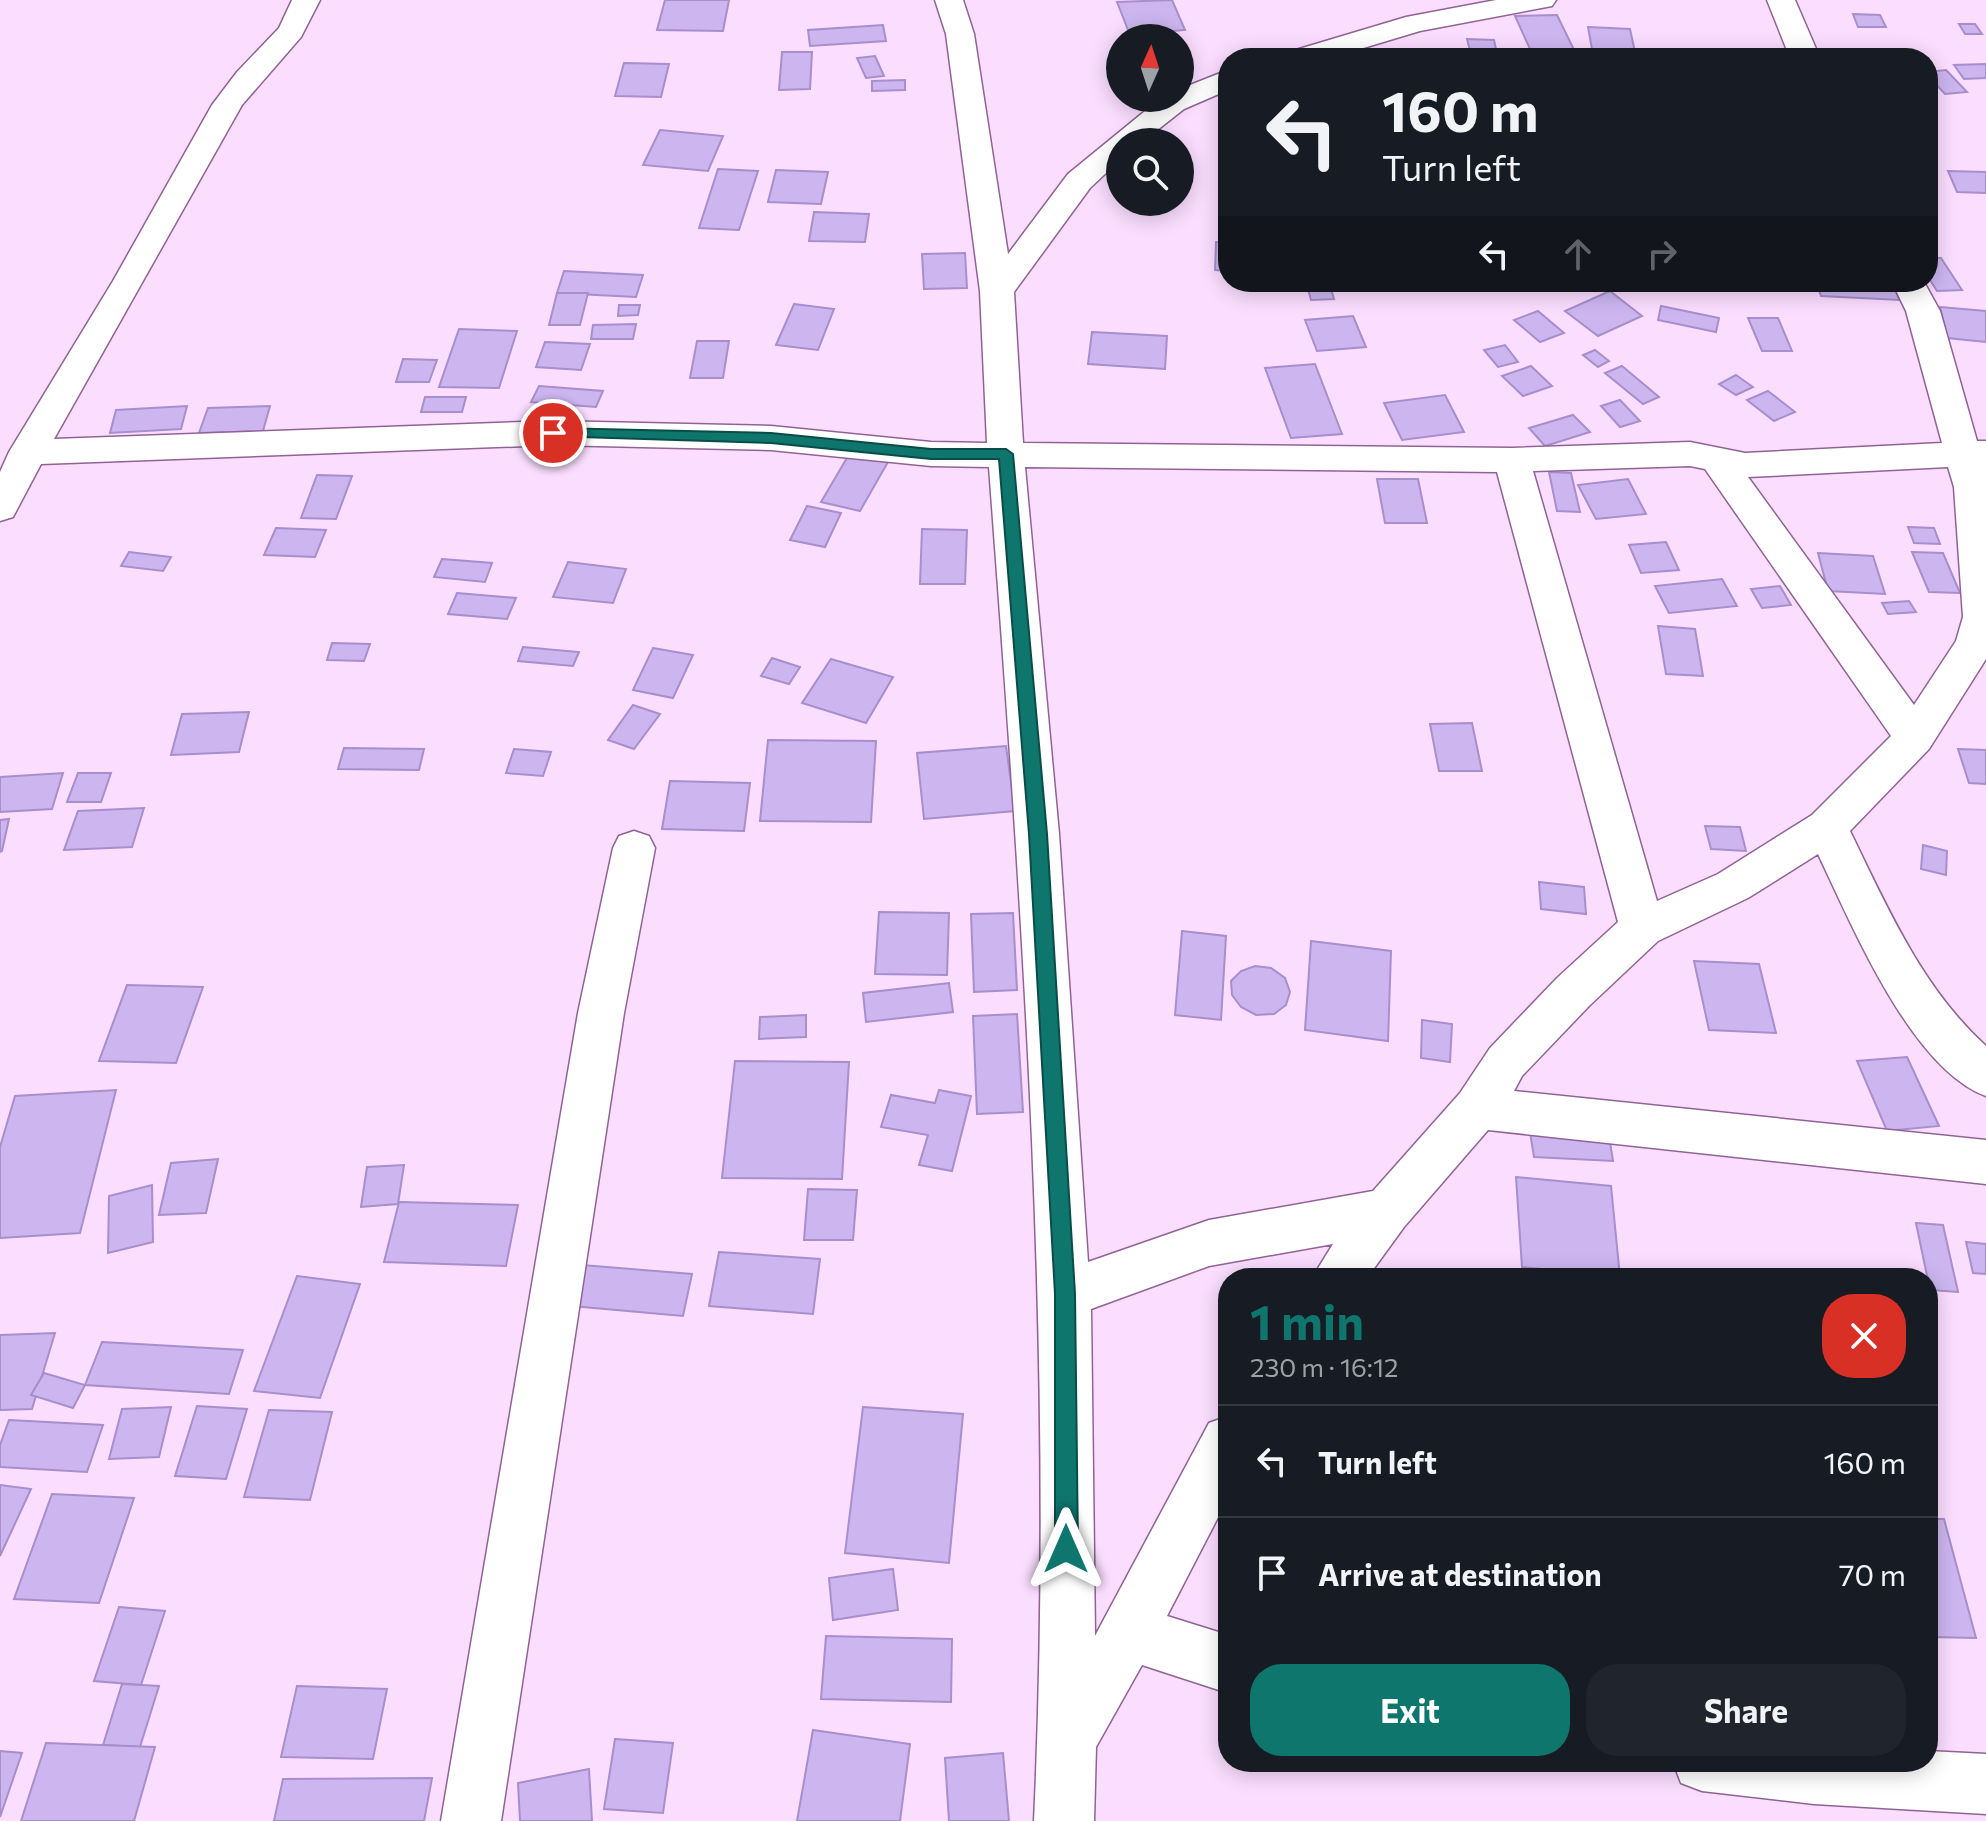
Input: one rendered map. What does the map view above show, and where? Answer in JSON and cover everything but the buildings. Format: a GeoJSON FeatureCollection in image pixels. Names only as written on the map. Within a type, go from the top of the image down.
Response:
{"type":"FeatureCollection","features":[{"type":"Feature","properties":{"kind":"street"},"geometry":{"type":"LineString","coordinates":[[0,508],[27,452],[196,164],[228,103],[299,23],[306,0]]}},
{"type":"Feature","properties":{"kind":"street"},"geometry":{"type":"LineString","coordinates":[[949,0],[960,34],[997,291],[1006,454],[1038,834],[1065,1294],[1067,1740],[1064,1821]]}},
{"type":"Feature","properties":{"kind":"street"},"geometry":{"type":"LineString","coordinates":[[1325,48],[1422,11],[1542,0]]}},
{"type":"Feature","properties":{"kind":"street"},"geometry":{"type":"LineString","coordinates":[[1781,0],[1801,48]]}},
{"type":"Feature","properties":{"kind":"street"},"geometry":{"type":"LineString","coordinates":[[1140,128],[1173,103],[1218,83]]}},
{"type":"Feature","properties":{"kind":"street"},"geometry":{"type":"LineString","coordinates":[[997,291],[1079,181],[1106,157]]}},
{"type":"Feature","properties":{"kind":"street"},"geometry":{"type":"LineString","coordinates":[[1344,1268],[1387,1211],[1477,1108],[1506,1062],[1642,928],[1733,886],[1827,827],[1915,738],[1975,645],[1982,617],[1972,487],[1975,454],[1923,311],[1913,292]]}},
{"type":"Feature","properties":{"kind":"street"},"geometry":{"type":"LineString","coordinates":[[27,452],[553,433],[771,438],[931,454],[1512,460],[1690,454],[1757,465],[1975,454]]}},
{"type":"Feature","properties":{"kind":"street"},"geometry":{"type":"LineString","coordinates":[[1512,460],[1642,928]]}},
{"type":"Feature","properties":{"kind":"street"},"geometry":{"type":"LineString","coordinates":[[1717,460],[1915,738]]}},
{"type":"Feature","properties":{"kind":"street"},"geometry":{"type":"LineString","coordinates":[[1827,827],[1892,961],[1926,1017],[1986,1076]]}},
{"type":"Feature","properties":{"kind":"street"},"geometry":{"type":"LineString","coordinates":[[471,1821],[601,1013],[634,848]]}},
{"type":"Feature","properties":{"kind":"street"},"geometry":{"type":"LineString","coordinates":[[1477,1108],[1986,1162]]}},
{"type":"Feature","properties":{"kind":"street"},"geometry":{"type":"LineString","coordinates":[[1065,1294],[1209,1243],[1387,1211]]}},
{"type":"Feature","properties":{"kind":"street"},"geometry":{"type":"LineString","coordinates":[[1067,1740],[1129,1632],[1218,1461]]}},
{"type":"Feature","properties":{"kind":"street"},"geometry":{"type":"LineString","coordinates":[[1129,1632],[1218,1661]]}},
{"type":"Feature","properties":{"kind":"street"},"geometry":{"type":"LineString","coordinates":[[1795,1772],[1986,1784]]}},
{"type":"Feature","properties":{"kind":"route"},"geometry":{"type":"LineString","coordinates":[[553,433],[771,438],[931,454],[1006,454],[1038,834],[1065,1294],[1066,1549]]}}]}
